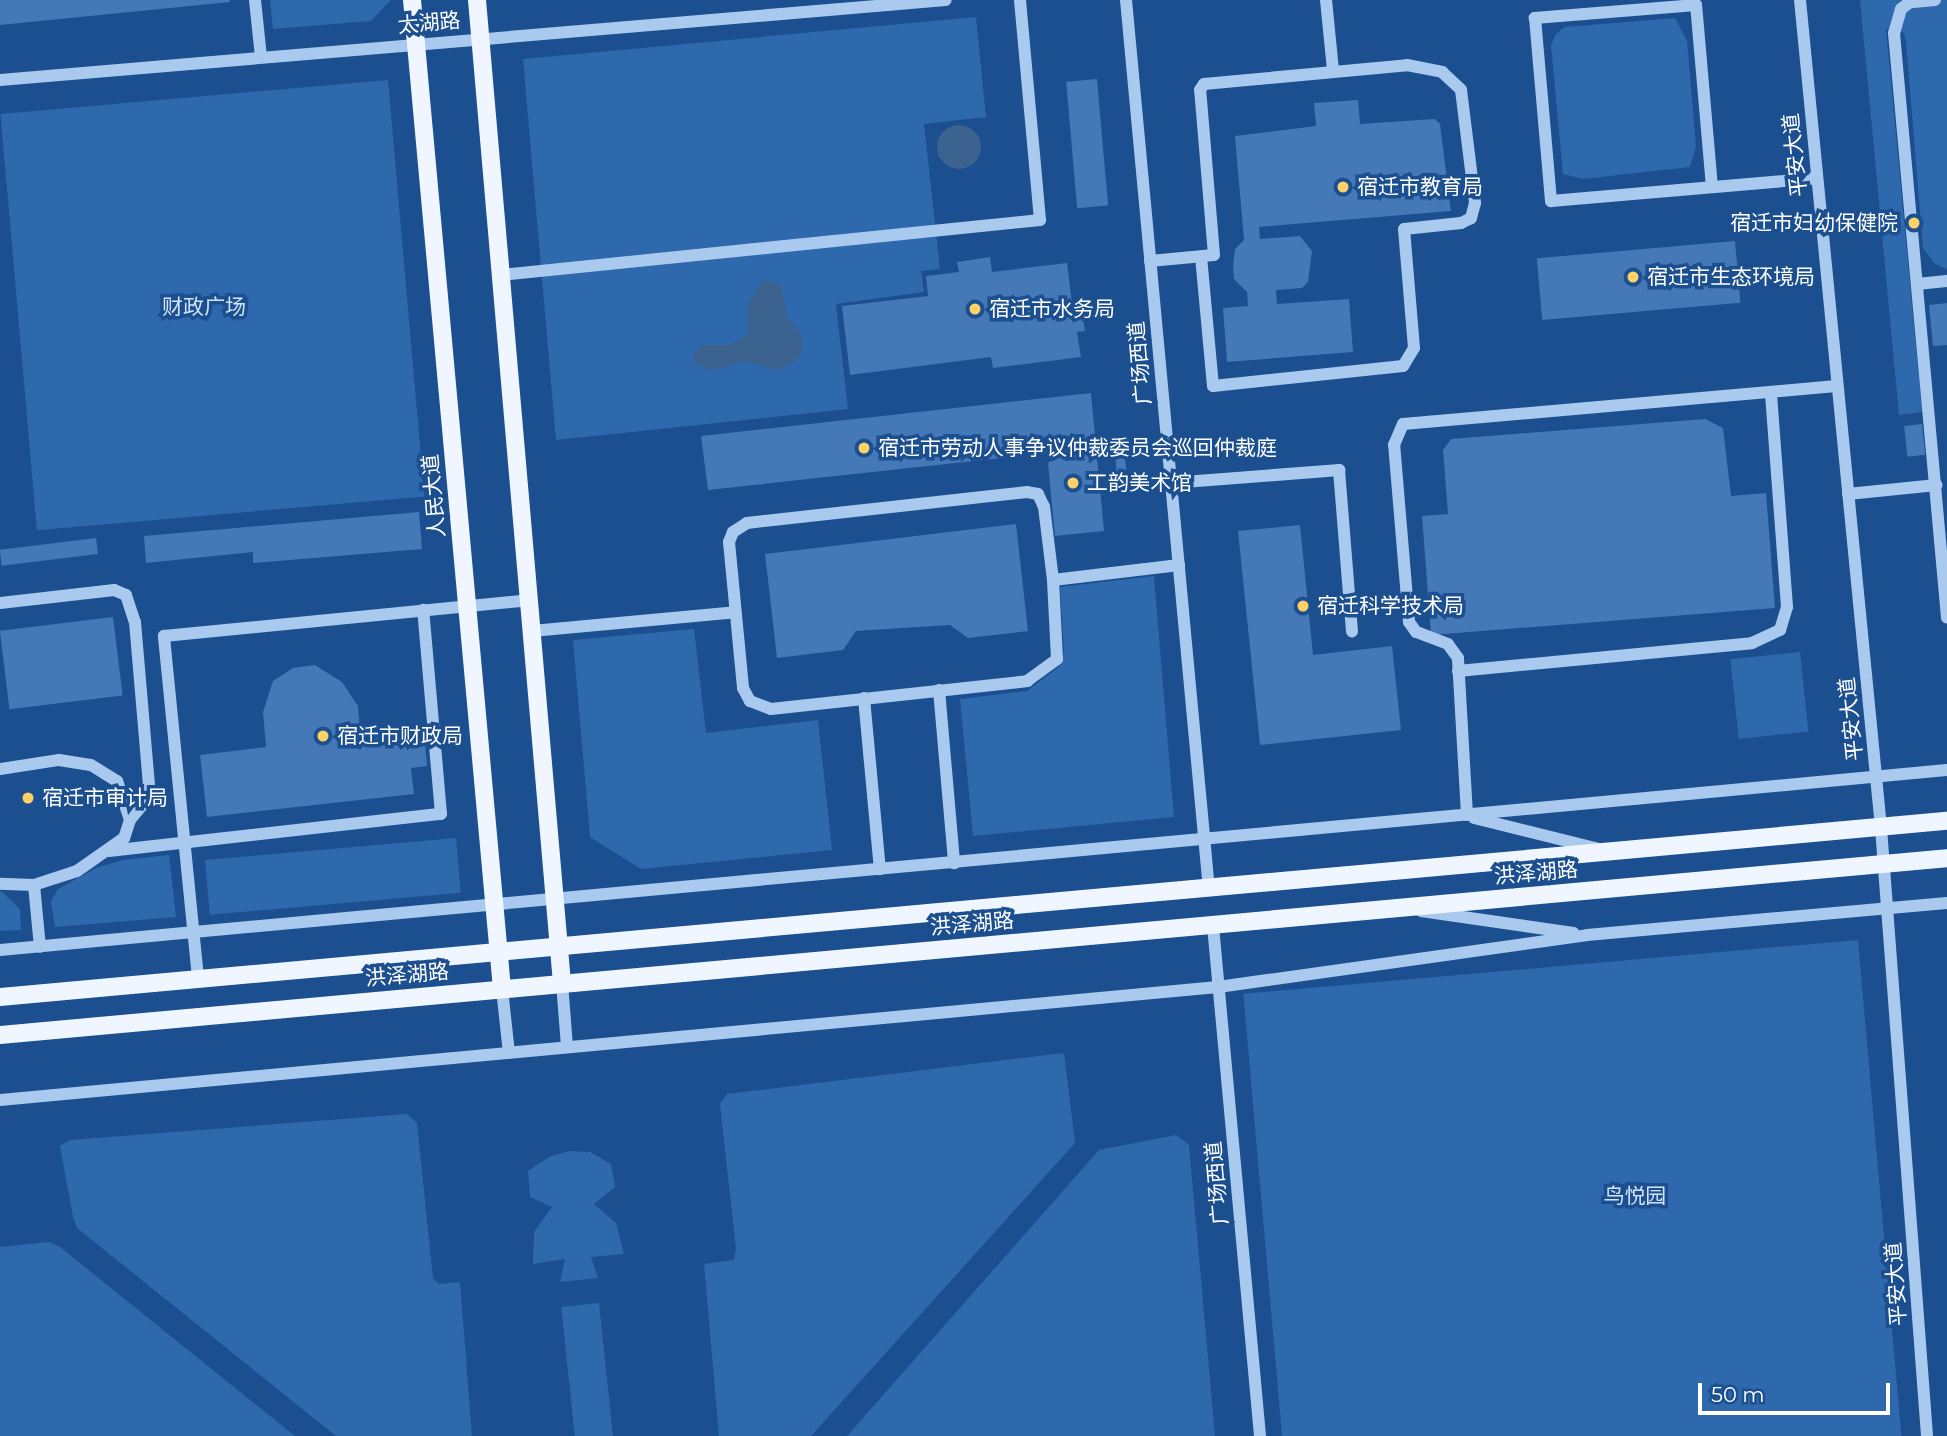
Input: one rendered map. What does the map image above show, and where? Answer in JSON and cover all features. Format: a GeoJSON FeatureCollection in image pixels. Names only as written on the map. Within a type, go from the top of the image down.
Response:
{"type":"FeatureCollection","features":[{"type":"Feature","properties":{"kind":"main road","name":"人民大道"},"geometry":{"type":"LineString","coordinates":[[412,0],[502,989]]}},
{"type":"Feature","properties":{"kind":"main road"},"geometry":{"type":"LineString","coordinates":[[477,0],[562,983]]}},
{"type":"Feature","properties":{"kind":"main road","name":"洪泽湖路"},"geometry":{"type":"LineString","coordinates":[[0,997],[559,944],[1209,890],[1947,821]]}},
{"type":"Feature","properties":{"kind":"main road","name":"洪泽湖路"},"geometry":{"type":"LineString","coordinates":[[0,1035],[1947,858]]}},
{"type":"Feature","properties":{"kind":"street"},"geometry":{"type":"LineString","coordinates":[[255,0],[261,57]]}},
{"type":"Feature","properties":{"kind":"street","name":"太湖路"},"geometry":{"type":"LineString","coordinates":[[0,80],[946,0]]}},
{"type":"Feature","properties":{"kind":"street"},"geometry":{"type":"LineString","coordinates":[[501,275],[1040,220],[1020,0]]}},
{"type":"Feature","properties":{"kind":"street","name":"广场西道"},"geometry":{"type":"LineString","coordinates":[[1126,0],[1209,890]]}},
{"type":"Feature","properties":{"kind":"street"},"geometry":{"type":"LineString","coordinates":[[1326,0],[1333,70]]}},
{"type":"Feature","properties":{"kind":"street","name":"平安大道"},"geometry":{"type":"LineString","coordinates":[[1800,0],[1881,828],[1927,1436]]}},
{"type":"Feature","properties":{"kind":"street"},"geometry":{"type":"LineString","coordinates":[[1935,0],[1910,2],[1901,9],[1894,33],[1947,618]]}},
{"type":"Feature","properties":{"kind":"street"},"geometry":{"type":"LineString","coordinates":[[1712,187],[1696,5],[1535,18],[1550,201],[1817,178]]}},
{"type":"Feature","properties":{"kind":"street"},"geometry":{"type":"LineString","coordinates":[[1150,261],[1214,255],[1200,90],[1203,84],[1333,70],[1423,66],[1454,80],[1467,106],[1476,192],[1471,218],[1461,223],[1404,229],[1413,356],[1403,366],[1387,370],[1213,386],[1201,257]]}},
{"type":"Feature","properties":{"kind":"street"},"geometry":{"type":"LineString","coordinates":[[1916,284],[1947,281]]}},
{"type":"Feature","properties":{"kind":"street"},"geometry":{"type":"LineString","coordinates":[[1465,815],[1455,650],[1416,632],[1409,622],[1394,444],[1403,424],[1418,419],[1771,395],[1836,386]]}},
{"type":"Feature","properties":{"kind":"street"},"geometry":{"type":"LineString","coordinates":[[1458,671],[1752,643],[1780,630],[1787,607],[1771,395]]}},
{"type":"Feature","properties":{"kind":"street"},"geometry":{"type":"LineString","coordinates":[[1171,483],[1339,470],[1352,631]]}},
{"type":"Feature","properties":{"kind":"street"},"geometry":{"type":"LineString","coordinates":[[1848,494],[1937,485]]}},
{"type":"Feature","properties":{"kind":"street"},"geometry":{"type":"LineString","coordinates":[[1027,492],[1038,494],[1044,507],[1054,580],[1057,659],[1027,681],[771,709],[750,701],[743,688],[736,612],[729,542],[733,532],[747,523],[1027,492]]}},
{"type":"Feature","properties":{"kind":"street"},"geometry":{"type":"LineString","coordinates":[[1054,580],[1179,565]]}},
{"type":"Feature","properties":{"kind":"street"},"geometry":{"type":"LineString","coordinates":[[0,603],[114,590],[126,595],[135,622],[150,796],[130,820],[124,838],[77,871],[34,885],[0,884]]}},
{"type":"Feature","properties":{"kind":"street"},"geometry":{"type":"LineString","coordinates":[[198,978],[164,636],[529,600]]}},
{"type":"Feature","properties":{"kind":"street"},"geometry":{"type":"LineString","coordinates":[[109,851],[442,814],[423,610]]}},
{"type":"Feature","properties":{"kind":"street"},"geometry":{"type":"LineString","coordinates":[[531,631],[736,612]]}},
{"type":"Feature","properties":{"kind":"street"},"geometry":{"type":"LineString","coordinates":[[939,690],[954,863]]}},
{"type":"Feature","properties":{"kind":"street"},"geometry":{"type":"LineString","coordinates":[[864,698],[880,869]]}},
{"type":"Feature","properties":{"kind":"street"},"geometry":{"type":"LineString","coordinates":[[0,769],[59,760],[91,765],[117,780],[130,820]]}},
{"type":"Feature","properties":{"kind":"street"},"geometry":{"type":"LineString","coordinates":[[0,950],[495,907],[1947,770]]}},
{"type":"Feature","properties":{"kind":"street"},"geometry":{"type":"LineString","coordinates":[[1465,815],[1613,852]]}},
{"type":"Feature","properties":{"kind":"street"},"geometry":{"type":"LineString","coordinates":[[34,885],[40,947]]}},
{"type":"Feature","properties":{"kind":"street"},"geometry":{"type":"LineString","coordinates":[[0,1100],[1218,987],[1587,935],[1947,903]]}},
{"type":"Feature","properties":{"kind":"street"},"geometry":{"type":"LineString","coordinates":[[1400,908],[1587,935]]}},
{"type":"Feature","properties":{"kind":"street","name":"广场西道"},"geometry":{"type":"LineString","coordinates":[[1213,926],[1260,1436]]}},
{"type":"Feature","properties":{"kind":"street"},"geometry":{"type":"LineString","coordinates":[[562,983],[567,1047]]}},
{"type":"Feature","properties":{"kind":"street"},"geometry":{"type":"LineString","coordinates":[[502,989],[509,1053]]}},
{"type":"Feature","properties":{"kind":"green space"},"geometry":{"type":"Polygon","coordinates":[[[270,0],[390,1],[371,21],[273,29],[270,0]]]}},
{"type":"Feature","properties":{"kind":"green space"},"geometry":{"type":"Polygon","coordinates":[[[1860,0],[1947,0],[1947,269],[1935,264],[1923,248],[1906,41],[1903,32],[1886,29],[1922,412],[1899,415],[1860,0]]]}},
{"type":"Feature","properties":{"kind":"green space"},"geometry":{"type":"Polygon","coordinates":[[[976,17],[986,117],[924,124],[940,269],[921,271],[924,292],[836,304],[848,409],[556,440],[523,59],[976,17]]]}},
{"type":"Feature","properties":{"kind":"green space"},"geometry":{"type":"Polygon","coordinates":[[[1675,18],[1687,41],[1696,146],[1690,167],[1583,179],[1563,174],[1551,45],[1556,34],[1565,27],[1675,18]]]}},
{"type":"Feature","properties":{"kind":"green space","name":"财政广场"},"geometry":{"type":"Polygon","coordinates":[[[388,80],[424,496],[37,530],[0,114],[388,80]]]}},
{"type":"Feature","properties":{"kind":"green space"},"geometry":{"type":"Polygon","coordinates":[[[1154,576],[1174,817],[973,836],[960,699],[1027,691],[1060,666],[1064,652],[1060,587],[1154,576]]]}},
{"type":"Feature","properties":{"kind":"green space"},"geometry":{"type":"Polygon","coordinates":[[[694,629],[706,733],[818,720],[832,850],[641,869],[590,837],[573,640],[694,629]]]}},
{"type":"Feature","properties":{"kind":"green space"},"geometry":{"type":"Polygon","coordinates":[[[1800,652],[1808,732],[1739,739],[1730,659],[1800,652]]]}},
{"type":"Feature","properties":{"kind":"green space"},"geometry":{"type":"Polygon","coordinates":[[[456,838],[461,893],[210,915],[205,860],[456,838]]]}},
{"type":"Feature","properties":{"kind":"green space"},"geometry":{"type":"Polygon","coordinates":[[[169,855],[176,917],[55,927],[51,902],[58,889],[96,868],[123,860],[169,855]]]}},
{"type":"Feature","properties":{"kind":"green space"},"geometry":{"type":"Polygon","coordinates":[[[0,890],[20,909],[21,930],[0,931],[0,890]]]}},
{"type":"Feature","properties":{"kind":"green space","name":"鸟悦园"},"geometry":{"type":"Polygon","coordinates":[[[1858,940],[1901,1436],[1282,1436],[1243,994],[1858,940]]]}},
{"type":"Feature","properties":{"kind":"green space"},"geometry":{"type":"Polygon","coordinates":[[[1064,1053],[1075,1143],[811,1436],[719,1436],[704,1264],[734,1260],[736,1249],[720,1104],[727,1094],[1064,1053]]]}},
{"type":"Feature","properties":{"kind":"green space"},"geometry":{"type":"Polygon","coordinates":[[[407,1114],[417,1123],[433,1278],[439,1284],[460,1282],[472,1436],[336,1436],[77,1228],[73,1217],[60,1146],[70,1140],[407,1114]]]}},
{"type":"Feature","properties":{"kind":"green space"},"geometry":{"type":"Polygon","coordinates":[[[1176,1135],[1189,1145],[1215,1436],[847,1436],[1099,1150],[1176,1135]]]}},
{"type":"Feature","properties":{"kind":"green space"},"geometry":{"type":"Polygon","coordinates":[[[569,1151],[590,1152],[611,1164],[615,1187],[594,1204],[616,1223],[624,1254],[591,1257],[598,1278],[560,1282],[565,1259],[533,1264],[534,1232],[552,1207],[530,1197],[528,1171],[549,1157],[569,1151]]]}},
{"type":"Feature","properties":{"kind":"green space"},"geometry":{"type":"Polygon","coordinates":[[[49,1242],[60,1247],[295,1436],[0,1436],[0,1247],[49,1242]]]}},
{"type":"Feature","properties":{"kind":"green space"},"geometry":{"type":"Polygon","coordinates":[[[599,1303],[613,1436],[575,1436],[561,1307],[599,1303]]]}},
{"type":"Feature","properties":{"kind":"shaded area"},"geometry":{"type":"Polygon","coordinates":[[[959,125],[974,132],[981,147],[974,162],[959,169],[944,162],[937,147],[944,132],[959,125]]]}},
{"type":"Feature","properties":{"kind":"shaded area"},"geometry":{"type":"Polygon","coordinates":[[[763,280],[781,285],[787,316],[803,337],[802,351],[796,361],[777,370],[745,361],[713,370],[696,364],[693,354],[702,345],[731,345],[747,334],[748,305],[763,280]]]}},
{"type":"Feature","properties":{"kind":"building"},"geometry":{"type":"Polygon","coordinates":[[[0,0],[230,0],[230,2],[0,25],[0,0]]]}},
{"type":"Feature","properties":{"kind":"building"},"geometry":{"type":"Polygon","coordinates":[[[1097,79],[1108,206],[1077,208],[1066,82],[1097,79]]]}},
{"type":"Feature","properties":{"kind":"building"},"geometry":{"type":"Polygon","coordinates":[[[1358,100],[1360,124],[1435,119],[1440,124],[1451,211],[1259,227],[1260,239],[1300,236],[1312,251],[1308,282],[1302,288],[1276,290],[1277,304],[1349,299],[1353,352],[1227,362],[1223,308],[1248,306],[1247,292],[1234,279],[1233,266],[1235,249],[1244,240],[1235,136],[1316,126],[1314,103],[1358,100]]]}},
{"type":"Feature","properties":{"kind":"building"},"geometry":{"type":"Polygon","coordinates":[[[1735,241],[1740,303],[1542,320],[1537,258],[1735,241]]]}},
{"type":"Feature","properties":{"kind":"building"},"geometry":{"type":"Polygon","coordinates":[[[990,257],[992,272],[1067,263],[1073,311],[1082,310],[1085,331],[1077,332],[1081,357],[993,368],[991,357],[850,375],[842,306],[928,296],[926,276],[959,272],[957,262],[990,257]]]}},
{"type":"Feature","properties":{"kind":"building"},"geometry":{"type":"Polygon","coordinates":[[[1947,303],[1947,345],[1933,346],[1929,305],[1947,303]]]}},
{"type":"Feature","properties":{"kind":"building"},"geometry":{"type":"Polygon","coordinates":[[[1091,393],[1104,531],[1055,536],[1047,453],[708,490],[701,436],[1091,393]]]}},
{"type":"Feature","properties":{"kind":"building"},"geometry":{"type":"Polygon","coordinates":[[[1705,419],[1723,428],[1731,496],[1766,493],[1775,608],[1431,635],[1422,516],[1448,514],[1443,450],[1451,439],[1705,419]]]}},
{"type":"Feature","properties":{"kind":"building"},"geometry":{"type":"Polygon","coordinates":[[[1922,424],[1925,455],[1907,457],[1904,426],[1922,424]]]}},
{"type":"Feature","properties":{"kind":"building"},"geometry":{"type":"Polygon","coordinates":[[[1114,442],[1123,442],[1127,475],[1117,477],[1114,442]]]}},
{"type":"Feature","properties":{"kind":"building"},"geometry":{"type":"Polygon","coordinates":[[[419,512],[422,549],[253,563],[253,552],[146,563],[144,536],[419,512]]]}},
{"type":"Feature","properties":{"kind":"building"},"geometry":{"type":"Polygon","coordinates":[[[1016,524],[1028,631],[968,638],[950,625],[856,631],[843,650],[777,658],[765,554],[1016,524]]]}},
{"type":"Feature","properties":{"kind":"building"},"geometry":{"type":"Polygon","coordinates":[[[1300,525],[1313,655],[1392,646],[1401,730],[1260,745],[1238,531],[1300,525]]]}},
{"type":"Feature","properties":{"kind":"building"},"geometry":{"type":"Polygon","coordinates":[[[96,538],[98,554],[2,566],[0,550],[96,538]]]}},
{"type":"Feature","properties":{"kind":"building"},"geometry":{"type":"Polygon","coordinates":[[[113,617],[123,695],[9,709],[0,631],[113,617]]]}},
{"type":"Feature","properties":{"kind":"building"},"geometry":{"type":"Polygon","coordinates":[[[315,665],[342,682],[358,706],[361,740],[424,733],[427,766],[411,768],[414,794],[207,817],[200,755],[266,747],[263,712],[273,681],[293,668],[315,665]]]}},
{"type":"Feature","properties":{"kind":"place","name":"宿迁市教育局"},"geometry":{"type":"Point","coordinates":[1343,187]}},
{"type":"Feature","properties":{"kind":"place","name":"宿迁市妇幼保健院"},"geometry":{"type":"Point","coordinates":[1914,223]}},
{"type":"Feature","properties":{"kind":"place","name":"宿迁市生态环境局"},"geometry":{"type":"Point","coordinates":[1633,277]}},
{"type":"Feature","properties":{"kind":"place","name":"宿迁市水务局"},"geometry":{"type":"Point","coordinates":[975,309]}},
{"type":"Feature","properties":{"kind":"place","name":"宿迁市劳动人事争议仲裁委员会巡回仲裁庭"},"geometry":{"type":"Point","coordinates":[864,448]}},
{"type":"Feature","properties":{"kind":"place","name":"工韵美术馆"},"geometry":{"type":"Point","coordinates":[1073,483]}},
{"type":"Feature","properties":{"kind":"place","name":"宿迁科学技术局"},"geometry":{"type":"Point","coordinates":[1303,606]}},
{"type":"Feature","properties":{"kind":"place","name":"宿迁市财政局"},"geometry":{"type":"Point","coordinates":[323,736]}},
{"type":"Feature","properties":{"kind":"place","name":"宿迁市审计局"},"geometry":{"type":"Point","coordinates":[28,798]}}]}
